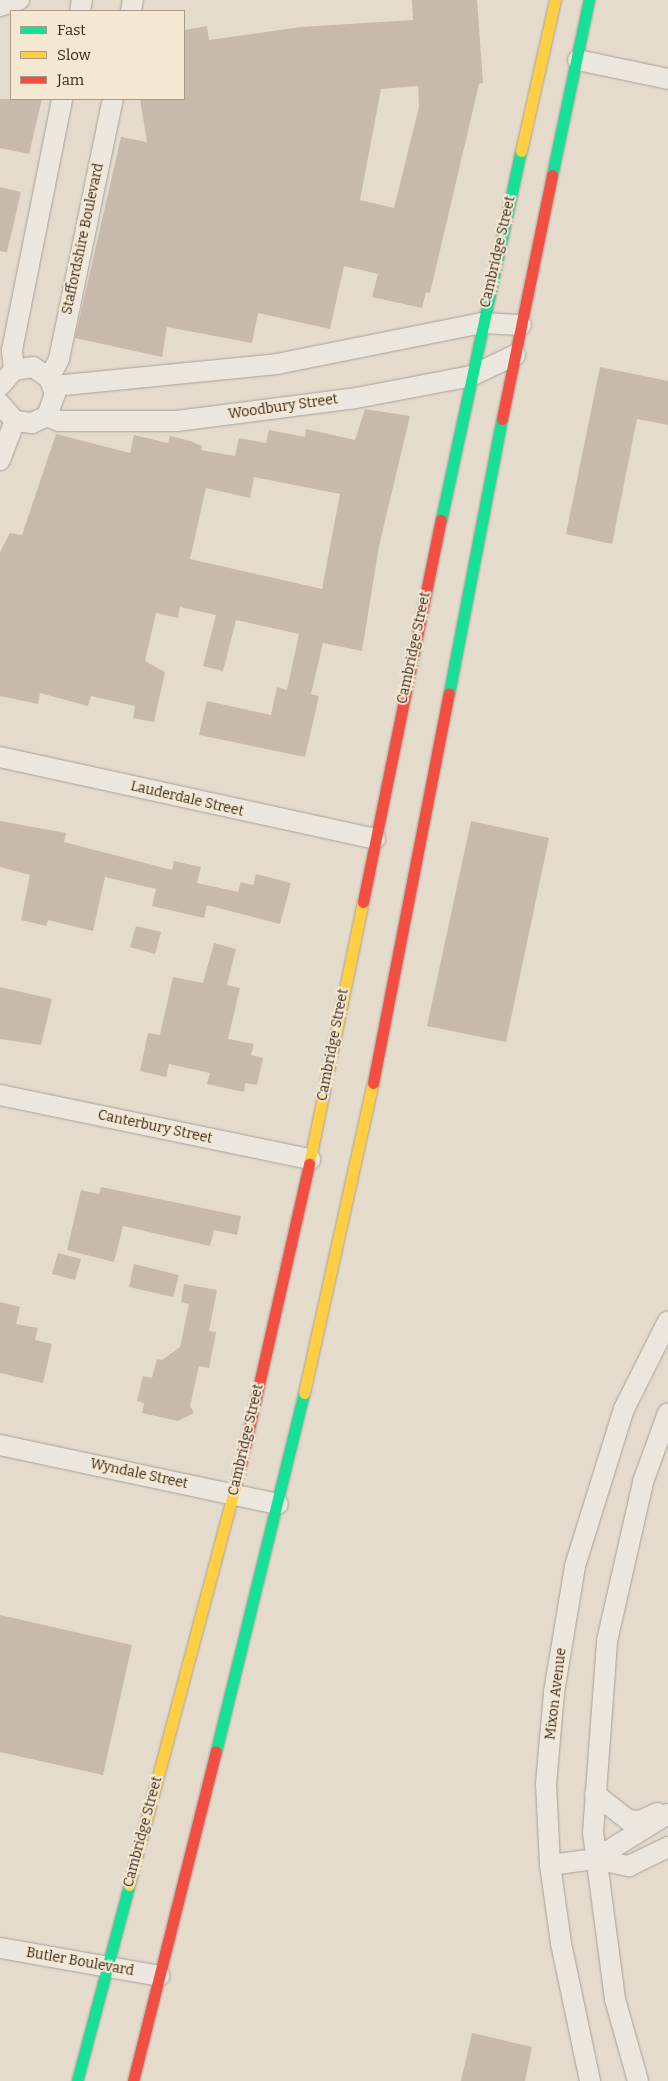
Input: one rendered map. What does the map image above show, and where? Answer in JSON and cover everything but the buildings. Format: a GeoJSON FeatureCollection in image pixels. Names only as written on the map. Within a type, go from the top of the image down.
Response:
{"type":"FeatureCollection","features":[{"type":"Feature","properties":{"kind":"street"},"geometry":{"type":"LineString","coordinates":[[0,6],[19,0]]}},
{"type":"Feature","properties":{"kind":"street","name":"Cambridge Street"},"geometry":{"type":"LineString","coordinates":[[77,2081],[234,1494],[310,1159],[471,376],[555,0]]}},
{"type":"Feature","properties":{"kind":"street"},"geometry":{"type":"LineString","coordinates":[[133,2081],[278,1504],[358,1160],[515,355],[589,0]]}},
{"type":"Feature","properties":{"kind":"street"},"geometry":{"type":"LineString","coordinates":[[578,60],[668,79]]}},
{"type":"Feature","properties":{"kind":"street"},"geometry":{"type":"LineString","coordinates":[[14,370],[12,350],[62,100]]}},
{"type":"Feature","properties":{"kind":"street","name":"Staffordshire Boulevard"},"geometry":{"type":"LineString","coordinates":[[47,416],[54,402],[52,382],[113,100]]}},
{"type":"Feature","properties":{"kind":"street"},"geometry":{"type":"LineString","coordinates":[[0,386],[14,370],[33,367],[52,382],[277,364],[482,324],[522,325]]}},
{"type":"Feature","properties":{"kind":"street","name":"Woodbury Street"},"geometry":{"type":"LineString","coordinates":[[47,416],[59,421],[177,421],[356,398],[471,376],[515,355]]}},
{"type":"Feature","properties":{"kind":"street"},"geometry":{"type":"LineString","coordinates":[[0,404],[15,421],[32,423],[47,416]]}},
{"type":"Feature","properties":{"kind":"street"},"geometry":{"type":"LineString","coordinates":[[0,460],[15,421]]}},
{"type":"Feature","properties":{"kind":"street","name":"Lauderdale Street"},"geometry":{"type":"LineString","coordinates":[[0,757],[375,839]]}},
{"type":"Feature","properties":{"kind":"street","name":"Canterbury Street"},"geometry":{"type":"LineString","coordinates":[[0,1095],[310,1159]]}},
{"type":"Feature","properties":{"kind":"street","name":"Mixon Avenue"},"geometry":{"type":"LineString","coordinates":[[590,2081],[561,1942],[550,1865],[547,1775],[554,1692],[575,1566],[624,1409],[668,1321]]}},
{"type":"Feature","properties":{"kind":"street"},"geometry":{"type":"LineString","coordinates":[[638,2081],[615,1999],[595,1859],[595,1794],[600,1696],[612,1613],[643,1482],[668,1413]]}},
{"type":"Feature","properties":{"kind":"street","name":"Wyndale Street"},"geometry":{"type":"LineString","coordinates":[[0,1445],[278,1504]]}},
{"type":"Feature","properties":{"kind":"street"},"geometry":{"type":"LineString","coordinates":[[595,1794],[615,1814],[635,1822],[668,1807]]}},
{"type":"Feature","properties":{"kind":"street"},"geometry":{"type":"LineString","coordinates":[[595,1859],[668,1814]]}},
{"type":"Feature","properties":{"kind":"street"},"geometry":{"type":"LineString","coordinates":[[550,1865],[595,1859],[629,1866],[668,1848]]}},
{"type":"Feature","properties":{"kind":"street","name":"Butler Boulevard"},"geometry":{"type":"LineString","coordinates":[[0,1948],[160,1976]]}},
{"type":"Feature","properties":{"kind":"traffic: fast"},"geometry":{"type":"LineString","coordinates":[[552,175],[589,0]]}},
{"type":"Feature","properties":{"kind":"traffic: fast"},"geometry":{"type":"LineString","coordinates":[[441,520],[521,151]]}},
{"type":"Feature","properties":{"kind":"traffic: fast"},"geometry":{"type":"LineString","coordinates":[[449,693],[502,419]]}},
{"type":"Feature","properties":{"kind":"traffic: fast"},"geometry":{"type":"LineString","coordinates":[[216,1751],[304,1393]]}},
{"type":"Feature","properties":{"kind":"traffic: fast"},"geometry":{"type":"LineString","coordinates":[[77,2081],[129,1885]]}},
{"type":"Feature","properties":{"kind":"traffic: slow"},"geometry":{"type":"LineString","coordinates":[[521,151],[555,0]]}},
{"type":"Feature","properties":{"kind":"traffic: slow"},"geometry":{"type":"LineString","coordinates":[[309,1164],[363,902]]}},
{"type":"Feature","properties":{"kind":"traffic: slow"},"geometry":{"type":"LineString","coordinates":[[304,1393],[373,1083]]}},
{"type":"Feature","properties":{"kind":"traffic: slow"},"geometry":{"type":"LineString","coordinates":[[129,1885],[240,1468]]}},
{"type":"Feature","properties":{"kind":"traffic: jam"},"geometry":{"type":"LineString","coordinates":[[502,419],[552,175]]}},
{"type":"Feature","properties":{"kind":"traffic: jam"},"geometry":{"type":"LineString","coordinates":[[363,902],[441,520]]}},
{"type":"Feature","properties":{"kind":"traffic: jam"},"geometry":{"type":"LineString","coordinates":[[373,1083],[449,693]]}},
{"type":"Feature","properties":{"kind":"traffic: jam"},"geometry":{"type":"LineString","coordinates":[[240,1468],[309,1164]]}},
{"type":"Feature","properties":{"kind":"traffic: jam"},"geometry":{"type":"LineString","coordinates":[[133,2081],[216,1751]]}}]}
